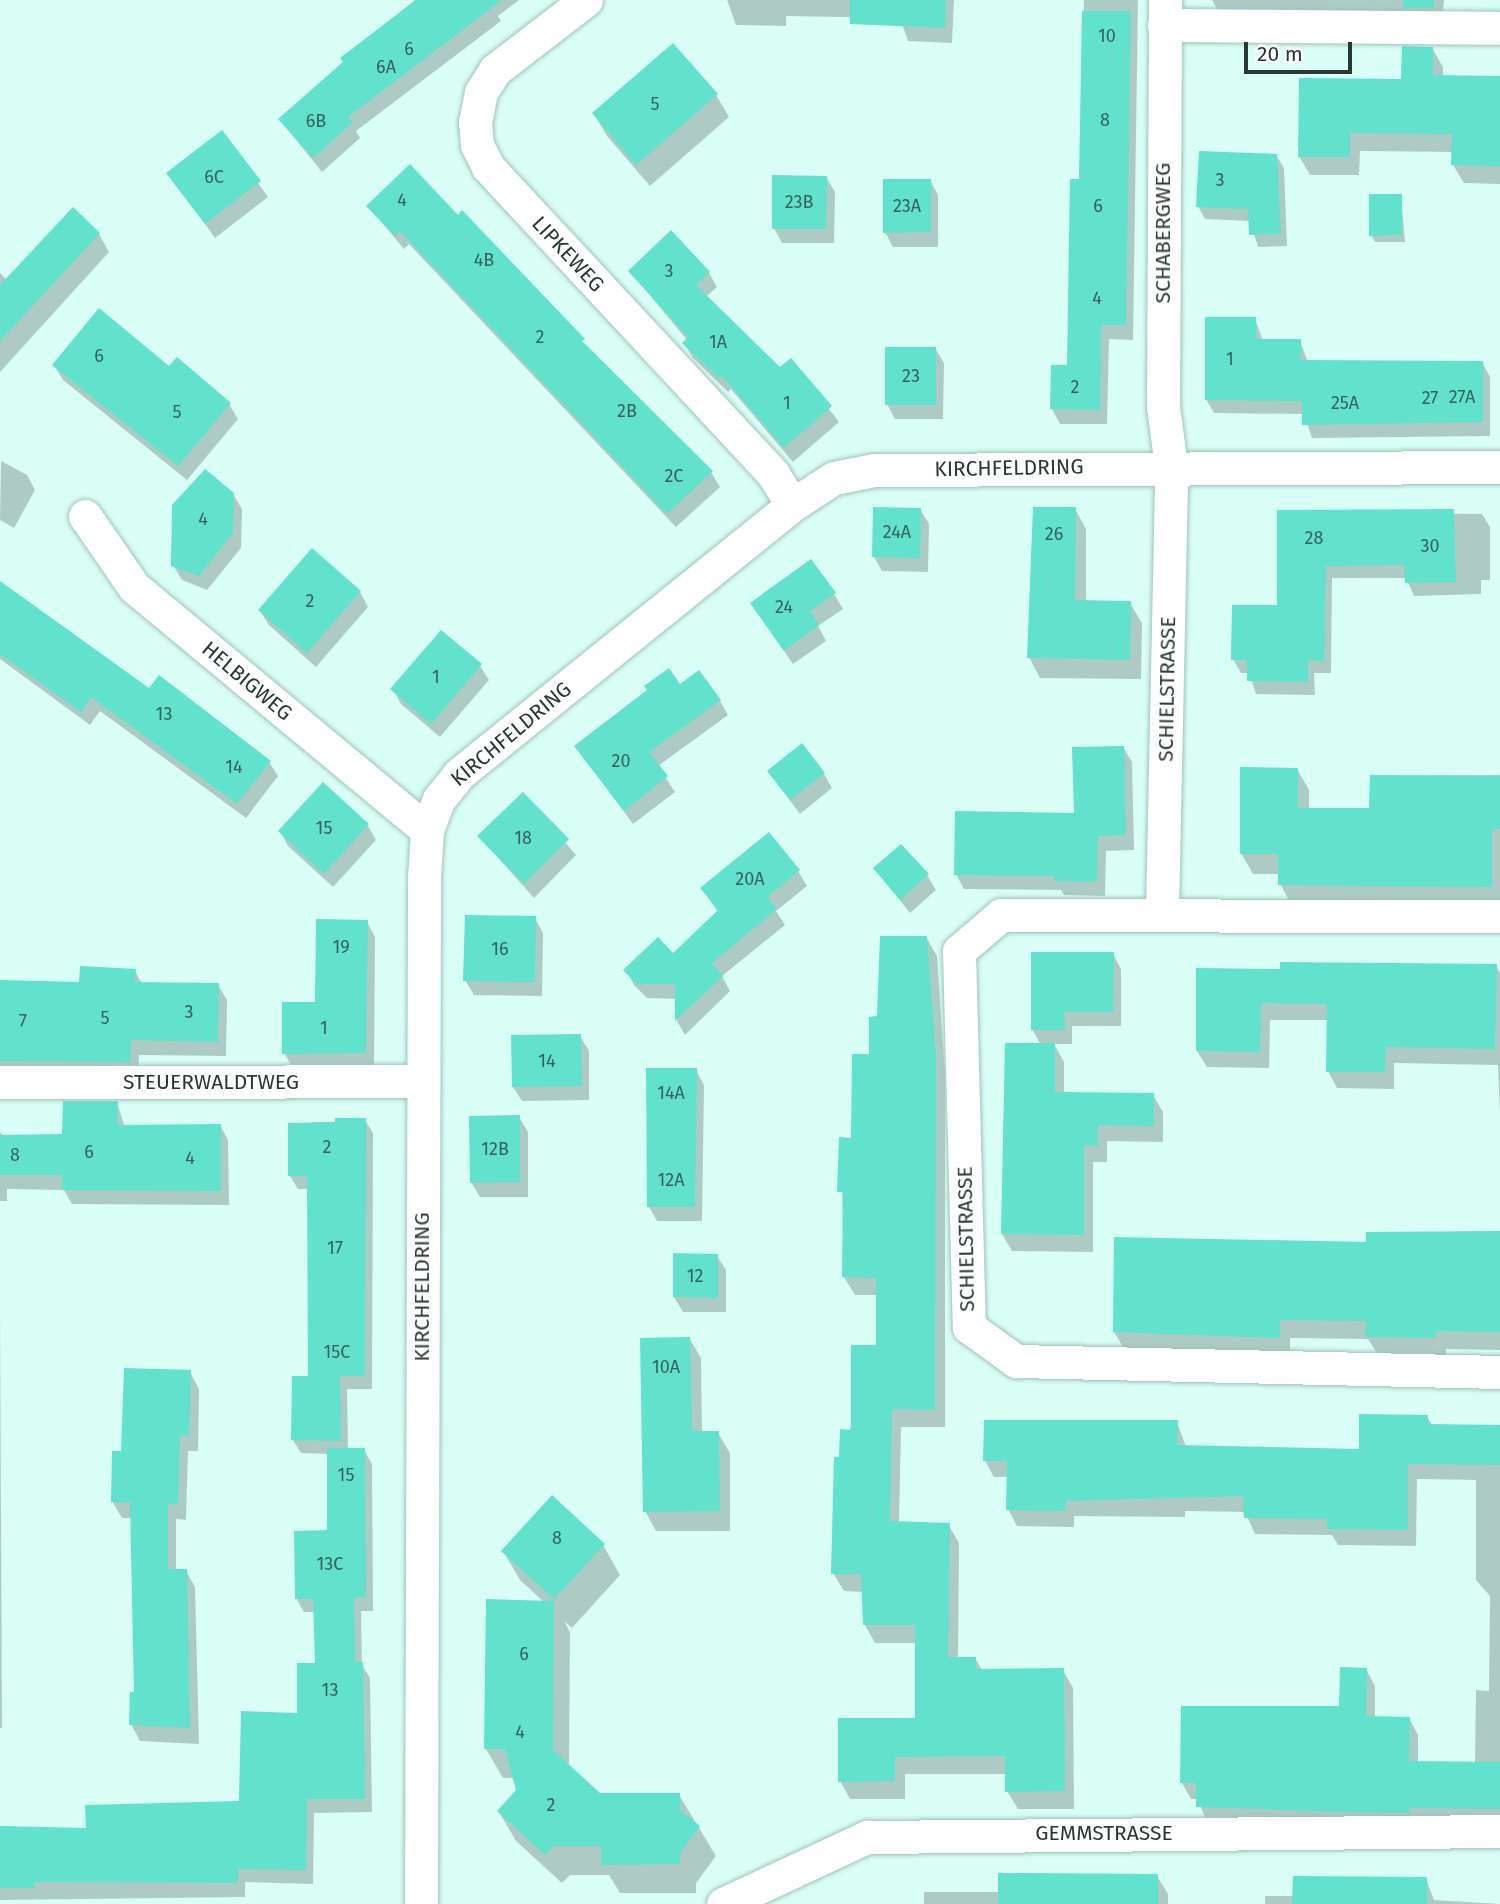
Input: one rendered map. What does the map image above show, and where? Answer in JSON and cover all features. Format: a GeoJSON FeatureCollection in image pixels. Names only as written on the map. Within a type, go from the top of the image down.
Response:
{"type":"FeatureCollection","features":[{"type":"Feature","properties":{"kind":"street","name":"LIPKEWEG"},"geometry":{"type":"LineString","coordinates":[[586,0],[495,69],[481,92],[475,122],[477,145],[488,167],[773,474],[792,505]]}},
{"type":"Feature","properties":{"kind":"street"},"geometry":{"type":"LineString","coordinates":[[1165,13],[1500,28]]}},
{"type":"Feature","properties":{"kind":"street","name":"SCHABERGWEG"},"geometry":{"type":"LineString","coordinates":[[1165,13],[1163,407],[1171,466]]}},
{"type":"Feature","properties":{"kind":"street","name":"KIRCHFELDRING"},"geometry":{"type":"LineString","coordinates":[[421,1904],[422,1081],[427,830],[439,799],[459,774],[792,505],[834,478],[873,470],[1171,466],[1500,467]]}},
{"type":"Feature","properties":{"kind":"street","name":"SCHIELSTRASSE"},"geometry":{"type":"LineString","coordinates":[[1162,912],[1171,466]]}},
{"type":"Feature","properties":{"kind":"street","name":"HELBIGWEG"},"geometry":{"type":"LineString","coordinates":[[85,516],[134,587],[427,830]]}},
{"type":"Feature","properties":{"kind":"street","name":"SCHIELSTRASSE"},"geometry":{"type":"LineString","coordinates":[[1500,916],[1162,912],[1001,915],[959,951],[969,1327],[1016,1361],[1500,1372]]}},
{"type":"Feature","properties":{"kind":"street","name":"STEUERWALDTWEG"},"geometry":{"type":"LineString","coordinates":[[0,1082],[422,1081]]}},
{"type":"Feature","properties":{"kind":"street","name":"GEMMSTRASSE"},"geometry":{"type":"LineString","coordinates":[[737,1901],[867,1837],[1500,1831]]}},
{"type":"Feature","properties":{"kind":"building"},"geometry":{"type":"Polygon","coordinates":[[[416,0],[502,0],[348,117],[353,122],[313,158],[278,119],[343,62],[340,58],[416,0]]]}},
{"type":"Feature","properties":{"kind":"building"},"geometry":{"type":"Polygon","coordinates":[[[850,0],[946,0],[945,28],[850,24],[850,0]]]}},
{"type":"Feature","properties":{"kind":"building"},"geometry":{"type":"Polygon","coordinates":[[[1403,0],[1434,0],[1434,8],[1403,8],[1403,0]]]}},
{"type":"Feature","properties":{"kind":"building"},"geometry":{"type":"Polygon","coordinates":[[[1082,11],[1131,11],[1126,325],[1101,325],[1100,410],[1050,409],[1051,365],[1067,365],[1070,179],[1079,179],[1082,11]]]}},
{"type":"Feature","properties":{"kind":"building"},"geometry":{"type":"Polygon","coordinates":[[[673,43],[718,94],[636,165],[592,113],[673,43]]]}},
{"type":"Feature","properties":{"kind":"building"},"geometry":{"type":"Polygon","coordinates":[[[1402,46],[1433,47],[1433,75],[1500,76],[1500,166],[1451,165],[1452,134],[1350,133],[1350,157],[1298,157],[1299,78],[1401,79],[1402,46]]]}},
{"type":"Feature","properties":{"kind":"building"},"geometry":{"type":"Polygon","coordinates":[[[222,130],[261,181],[205,224],[166,173],[222,130]]]}},
{"type":"Feature","properties":{"kind":"building"},"geometry":{"type":"Polygon","coordinates":[[[1199,151],[1277,154],[1281,234],[1249,235],[1248,209],[1196,207],[1199,151]]]}},
{"type":"Feature","properties":{"kind":"building"},"geometry":{"type":"Polygon","coordinates":[[[410,164],[458,215],[462,210],[585,339],[582,341],[713,471],[667,514],[400,231],[395,236],[366,206],[410,164]]]}},
{"type":"Feature","properties":{"kind":"building"},"geometry":{"type":"Polygon","coordinates":[[[772,175],[827,176],[826,229],[772,229],[772,175]]]}},
{"type":"Feature","properties":{"kind":"building"},"geometry":{"type":"Polygon","coordinates":[[[883,179],[931,179],[931,232],[883,233],[883,179]]]}},
{"type":"Feature","properties":{"kind":"building"},"geometry":{"type":"Polygon","coordinates":[[[1369,194],[1402,194],[1402,235],[1369,236],[1369,194]]]}},
{"type":"Feature","properties":{"kind":"building"},"geometry":{"type":"Polygon","coordinates":[[[73,207],[100,233],[0,341],[0,285],[73,207]]]}},
{"type":"Feature","properties":{"kind":"building"},"geometry":{"type":"Polygon","coordinates":[[[671,230],[710,272],[696,285],[780,367],[791,358],[832,406],[784,448],[722,376],[719,378],[682,343],[688,337],[628,271],[671,230]]]}},
{"type":"Feature","properties":{"kind":"building"},"geometry":{"type":"Polygon","coordinates":[[[99,308],[169,366],[177,357],[231,403],[178,466],[52,365],[99,308]]]}},
{"type":"Feature","properties":{"kind":"building"},"geometry":{"type":"Polygon","coordinates":[[[1205,317],[1256,317],[1256,339],[1301,339],[1301,360],[1483,361],[1483,422],[1302,425],[1302,401],[1205,400],[1205,317]]]}},
{"type":"Feature","properties":{"kind":"building"},"geometry":{"type":"Polygon","coordinates":[[[885,347],[936,347],[936,405],[885,405],[885,347]]]}},
{"type":"Feature","properties":{"kind":"building"},"geometry":{"type":"Polygon","coordinates":[[[205,469],[234,493],[233,533],[199,576],[171,566],[172,505],[205,469]]]}},
{"type":"Feature","properties":{"kind":"building"},"geometry":{"type":"Polygon","coordinates":[[[873,507],[921,508],[920,558],[872,557],[873,507]]]}},
{"type":"Feature","properties":{"kind":"building"},"geometry":{"type":"Polygon","coordinates":[[[1033,507],[1076,507],[1075,600],[1131,601],[1130,660],[1027,658],[1033,507]]]}},
{"type":"Feature","properties":{"kind":"building"},"geometry":{"type":"Polygon","coordinates":[[[1454,509],[1456,582],[1405,583],[1404,565],[1326,566],[1324,661],[1308,660],[1308,682],[1247,681],[1247,660],[1231,660],[1232,605],[1277,605],[1277,510],[1454,509]]]}},
{"type":"Feature","properties":{"kind":"building"},"geometry":{"type":"Polygon","coordinates":[[[312,548],[361,591],[307,653],[258,610],[312,548]]]}},
{"type":"Feature","properties":{"kind":"building"},"geometry":{"type":"Polygon","coordinates":[[[811,559],[836,593],[810,611],[819,625],[784,651],[750,603],[811,559]]]}},
{"type":"Feature","properties":{"kind":"building"},"geometry":{"type":"Polygon","coordinates":[[[0,581],[149,688],[159,675],[271,761],[237,804],[91,697],[81,712],[0,654],[0,581]]]}},
{"type":"Feature","properties":{"kind":"building"},"geometry":{"type":"Polygon","coordinates":[[[441,630],[482,664],[431,724],[390,689],[441,630]]]}},
{"type":"Feature","properties":{"kind":"building"},"geometry":{"type":"Polygon","coordinates":[[[669,668],[680,684],[699,670],[721,700],[649,752],[668,776],[624,811],[574,746],[647,690],[644,686],[669,668]]]}},
{"type":"Feature","properties":{"kind":"building"},"geometry":{"type":"Polygon","coordinates":[[[802,743],[825,773],[790,800],[767,771],[802,743]]]}},
{"type":"Feature","properties":{"kind":"building"},"geometry":{"type":"Polygon","coordinates":[[[1124,746],[1126,835],[1098,836],[1097,882],[1054,881],[1054,876],[954,875],[955,811],[1074,813],[1072,747],[1124,746]]]}},
{"type":"Feature","properties":{"kind":"building"},"geometry":{"type":"Polygon","coordinates":[[[1240,767],[1298,768],[1298,808],[1369,808],[1370,775],[1500,776],[1500,829],[1492,829],[1492,887],[1278,885],[1278,854],[1240,854],[1240,767]]]}},
{"type":"Feature","properties":{"kind":"building"},"geometry":{"type":"Polygon","coordinates":[[[323,782],[369,824],[324,874],[278,831],[323,782]]]}},
{"type":"Feature","properties":{"kind":"building"},"geometry":{"type":"Polygon","coordinates":[[[523,792],[569,839],[524,884],[477,836],[523,792]]]}},
{"type":"Feature","properties":{"kind":"building"},"geometry":{"type":"Polygon","coordinates":[[[769,832],[800,870],[767,897],[777,909],[712,963],[723,976],[675,1021],[675,984],[637,984],[623,970],[658,937],[673,953],[718,910],[700,888],[769,832]]]}},
{"type":"Feature","properties":{"kind":"building"},"geometry":{"type":"Polygon","coordinates":[[[901,844],[929,874],[900,900],[873,868],[901,844]]]}},
{"type":"Feature","properties":{"kind":"building"},"geometry":{"type":"Polygon","coordinates":[[[465,915],[536,916],[535,982],[463,981],[465,915]]]}},
{"type":"Feature","properties":{"kind":"building"},"geometry":{"type":"Polygon","coordinates":[[[316,919],[368,920],[366,1053],[282,1054],[282,1002],[315,1002],[316,919]]]}},
{"type":"Feature","properties":{"kind":"building"},"geometry":{"type":"Polygon","coordinates":[[[880,936],[927,936],[936,1056],[935,1410],[892,1409],[890,1521],[950,1523],[948,1657],[976,1657],[976,1669],[1064,1668],[1065,1791],[1005,1792],[1005,1756],[895,1757],[895,1781],[838,1782],[838,1718],[915,1718],[915,1625],[863,1625],[861,1574],[831,1574],[834,1457],[839,1457],[840,1429],[851,1430],[851,1345],[876,1345],[876,1278],[842,1277],[843,1192],[837,1192],[839,1137],[851,1138],[852,1054],[869,1054],[869,1017],[877,1016],[880,936]]]}},
{"type":"Feature","properties":{"kind":"building"},"geometry":{"type":"Polygon","coordinates":[[[1031,952],[1114,952],[1113,1012],[1064,1012],[1065,1030],[1031,1030],[1031,952]]]}},
{"type":"Feature","properties":{"kind":"building"},"geometry":{"type":"Polygon","coordinates":[[[1280,962],[1497,964],[1495,1049],[1386,1047],[1385,1072],[1326,1072],[1327,1004],[1261,1003],[1260,1052],[1196,1051],[1196,968],[1280,969],[1280,962]]]}},
{"type":"Feature","properties":{"kind":"building"},"geometry":{"type":"Polygon","coordinates":[[[80,966],[136,969],[135,982],[219,983],[218,1042],[131,1040],[130,1062],[0,1061],[0,980],[79,982],[80,966]]]}},
{"type":"Feature","properties":{"kind":"building"},"geometry":{"type":"Polygon","coordinates":[[[581,1034],[582,1086],[512,1087],[511,1035],[581,1034]]]}},
{"type":"Feature","properties":{"kind":"building"},"geometry":{"type":"Polygon","coordinates":[[[1005,1043],[1055,1043],[1055,1092],[1154,1093],[1154,1126],[1098,1125],[1098,1146],[1084,1145],[1084,1235],[1001,1234],[1005,1043]]]}},
{"type":"Feature","properties":{"kind":"building"},"geometry":{"type":"Polygon","coordinates":[[[646,1068],[697,1068],[695,1207],[647,1207],[646,1068]]]}},
{"type":"Feature","properties":{"kind":"building"},"geometry":{"type":"Polygon","coordinates":[[[63,1101],[118,1101],[117,1125],[221,1124],[221,1191],[62,1190],[62,1175],[0,1175],[0,1135],[62,1134],[63,1101]]]}},
{"type":"Feature","properties":{"kind":"building"},"geometry":{"type":"Polygon","coordinates":[[[520,1115],[520,1182],[470,1183],[469,1116],[520,1115]]]}},
{"type":"Feature","properties":{"kind":"building"},"geometry":{"type":"Polygon","coordinates":[[[335,1118],[366,1118],[365,1376],[340,1376],[341,1441],[291,1440],[292,1376],[308,1376],[307,1176],[288,1176],[288,1123],[335,1122],[335,1118]]]}},
{"type":"Feature","properties":{"kind":"building"},"geometry":{"type":"Polygon","coordinates":[[[1500,1231],[1500,1332],[1436,1331],[1436,1338],[1365,1337],[1366,1321],[1280,1320],[1280,1338],[1113,1332],[1114,1237],[1366,1242],[1366,1232],[1500,1231]]]}},
{"type":"Feature","properties":{"kind":"building"},"geometry":{"type":"Polygon","coordinates":[[[673,1253],[718,1254],[718,1298],[673,1297],[673,1253]]]}},
{"type":"Feature","properties":{"kind":"building"},"geometry":{"type":"Polygon","coordinates":[[[690,1337],[692,1431],[719,1431],[720,1511],[643,1512],[640,1338],[690,1337]]]}},
{"type":"Feature","properties":{"kind":"building"},"geometry":{"type":"Polygon","coordinates":[[[124,1368],[191,1370],[189,1436],[180,1435],[178,1504],[168,1504],[168,1569],[187,1569],[190,1728],[129,1725],[130,1692],[134,1692],[130,1502],[111,1502],[112,1451],[121,1451],[124,1368]]]}},
{"type":"Feature","properties":{"kind":"building"},"geometry":{"type":"Polygon","coordinates":[[[1359,1414],[1428,1415],[1428,1424],[1500,1425],[1500,1465],[1408,1464],[1408,1530],[1327,1529],[1327,1519],[1244,1518],[1243,1496],[1066,1501],[1065,1511],[1006,1510],[1007,1461],[983,1461],[984,1420],[1178,1420],[1177,1445],[1359,1449],[1359,1414]]]}},
{"type":"Feature","properties":{"kind":"building"},"geometry":{"type":"Polygon","coordinates":[[[327,1448],[365,1448],[366,1598],[354,1598],[355,1662],[363,1662],[365,1799],[307,1799],[306,1870],[238,1869],[238,1883],[34,1882],[34,1888],[0,1888],[0,1826],[86,1828],[85,1805],[239,1801],[241,1711],[297,1713],[297,1663],[315,1663],[313,1599],[295,1599],[294,1531],[327,1530],[327,1448]]]}},
{"type":"Feature","properties":{"kind":"building"},"geometry":{"type":"Polygon","coordinates":[[[552,1495],[605,1544],[554,1599],[501,1551],[552,1495]]]}},
{"type":"Feature","properties":{"kind":"building"},"geometry":{"type":"Polygon","coordinates":[[[486,1599],[554,1601],[553,1750],[600,1793],[680,1793],[680,1810],[700,1826],[680,1853],[680,1864],[601,1865],[601,1846],[553,1846],[545,1855],[497,1811],[516,1790],[505,1749],[484,1749],[486,1599]]]}},
{"type":"Feature","properties":{"kind":"building"},"geometry":{"type":"Polygon","coordinates":[[[1340,1667],[1367,1668],[1366,1716],[1410,1717],[1409,1761],[1500,1762],[1500,1809],[1409,1808],[1409,1813],[1381,1813],[1196,1807],[1196,1783],[1180,1783],[1181,1706],[1339,1706],[1340,1667]]]}},
{"type":"Feature","properties":{"kind":"building"},"geometry":{"type":"Polygon","coordinates":[[[998,1873],[1158,1874],[1158,1904],[998,1904],[998,1873]]]}},
{"type":"Feature","properties":{"kind":"building"},"geometry":{"type":"Polygon","coordinates":[[[1293,1876],[1427,1877],[1427,1904],[1292,1904],[1293,1876]]]}}]}
